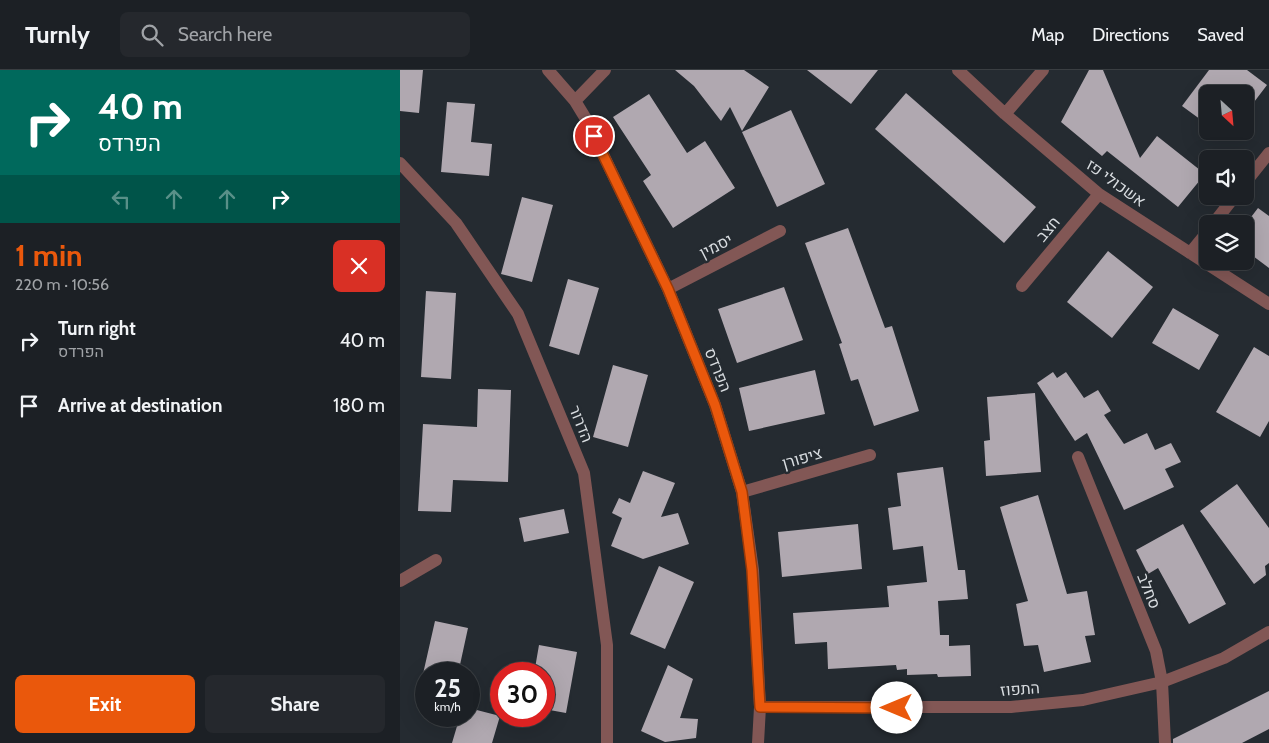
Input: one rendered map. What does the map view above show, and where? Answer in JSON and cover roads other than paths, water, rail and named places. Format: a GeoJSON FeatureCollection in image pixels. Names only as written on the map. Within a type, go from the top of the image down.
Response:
{"type":"FeatureCollection","features":[{"type":"Feature","properties":{"kind":"street","name":"הפרדס"},"geometry":{"type":"LineString","coordinates":[[548,70],[575,100],[586,119],[668,289],[715,405],[742,492],[752,570],[760,707],[758,743]]}},
{"type":"Feature","properties":{"kind":"street"},"geometry":{"type":"LineString","coordinates":[[575,100],[605,70]]}},
{"type":"Feature","properties":{"kind":"street","name":"אשכולי פז"},"geometry":{"type":"LineString","coordinates":[[958,70],[1005,114],[1099,194],[1269,304]]}},
{"type":"Feature","properties":{"kind":"street"},"geometry":{"type":"LineString","coordinates":[[1005,114],[1043,70]]}},
{"type":"Feature","properties":{"kind":"street"},"geometry":{"type":"LineString","coordinates":[[1254,172],[1269,153]]}},
{"type":"Feature","properties":{"kind":"street","name":"הדרור"},"geometry":{"type":"LineString","coordinates":[[400,163],[456,223],[518,314],[584,473],[607,645],[607,743]]}},
{"type":"Feature","properties":{"kind":"street","name":"חצב"},"geometry":{"type":"LineString","coordinates":[[1022,286],[1099,194]]}},
{"type":"Feature","properties":{"kind":"street"},"geometry":{"type":"LineString","coordinates":[[1220,215],[1228,205]]}},
{"type":"Feature","properties":{"kind":"street","name":"יסמין"},"geometry":{"type":"LineString","coordinates":[[668,289],[780,231]]}},
{"type":"Feature","properties":{"kind":"street"},"geometry":{"type":"LineString","coordinates":[[1190,253],[1199,242]]}},
{"type":"Feature","properties":{"kind":"street","name":"ציפורן"},"geometry":{"type":"LineString","coordinates":[[742,492],[870,456]]}},
{"type":"Feature","properties":{"kind":"street","name":"סחלב"},"geometry":{"type":"LineString","coordinates":[[1078,457],[1156,651],[1162,682],[1165,743]]}},
{"type":"Feature","properties":{"kind":"street"},"geometry":{"type":"LineString","coordinates":[[400,581],[436,560]]}},
{"type":"Feature","properties":{"kind":"street","name":"התפוז"},"geometry":{"type":"LineString","coordinates":[[760,707],[1011,708],[1083,700],[1162,682],[1224,658],[1269,632]]}}]}
